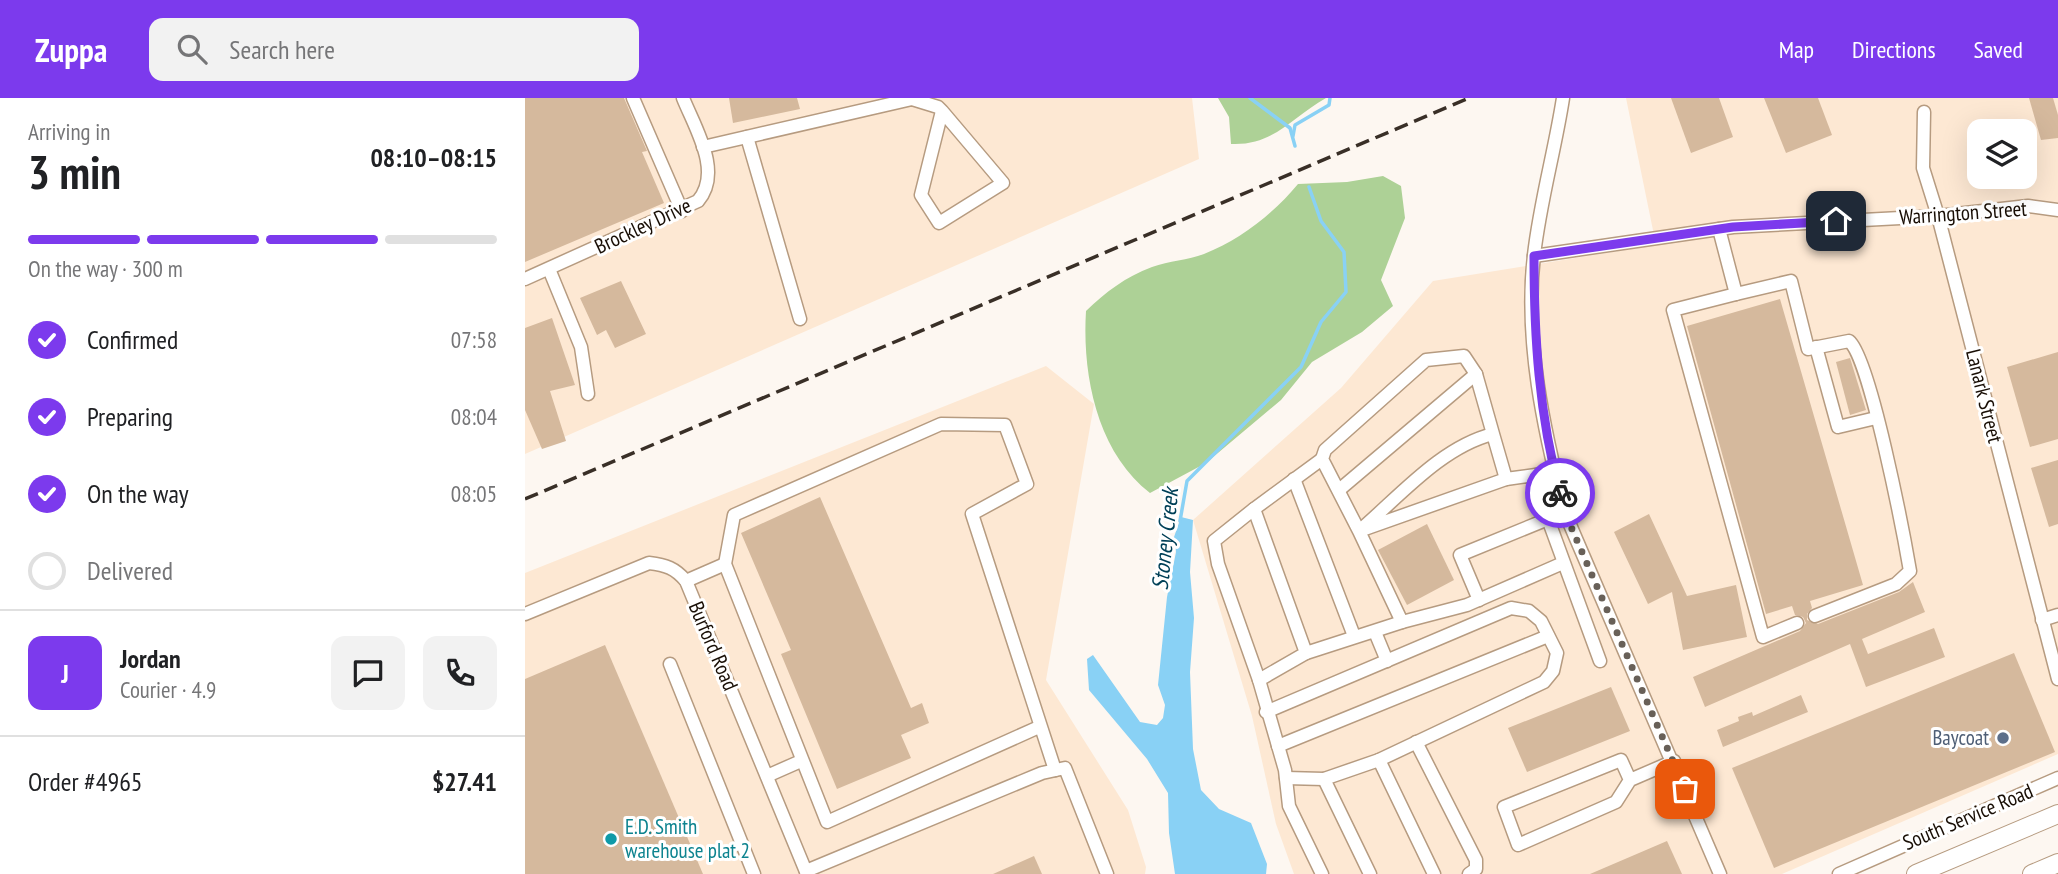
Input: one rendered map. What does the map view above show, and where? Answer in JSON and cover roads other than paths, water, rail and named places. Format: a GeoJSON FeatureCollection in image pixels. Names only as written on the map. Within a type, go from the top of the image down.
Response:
{"type":"FeatureCollection","features":[{"type":"Feature","properties":{"kind":"highway"},"geometry":{"type":"LineString","coordinates":[[1916,874],[2058,814]]}},
{"type":"Feature","properties":{"kind":"highway"},"geometry":{"type":"LineString","coordinates":[[2032,874],[2058,863]]}},
{"type":"Feature","properties":{"kind":"street"},"geometry":{"type":"LineString","coordinates":[[633,98],[682,211]]}},
{"type":"Feature","properties":{"kind":"street","name":"Brockley Drive"},"geometry":{"type":"LineString","coordinates":[[525,279],[682,211],[706,192],[709,180],[703,147],[683,98]]}},
{"type":"Feature","properties":{"kind":"street"},"geometry":{"type":"LineString","coordinates":[[1563,98],[1534,256],[1534,335],[1541,401],[1553,471],[1565,513],[1674,761],[1720,874]]}},
{"type":"Feature","properties":{"kind":"street"},"geometry":{"type":"LineString","coordinates":[[703,147],[912,99],[939,107],[1003,183],[939,223],[921,195],[942,111]]}},
{"type":"Feature","properties":{"kind":"street","name":"Lanark Street"},"geometry":{"type":"LineString","coordinates":[[1924,112],[1923,169],[1938,216],[2058,679]]}},
{"type":"Feature","properties":{"kind":"street"},"geometry":{"type":"LineString","coordinates":[[747,137],[800,319]]}},
{"type":"Feature","properties":{"kind":"street","name":"Warrington Street"},"geometry":{"type":"LineString","coordinates":[[1534,256],[1719,229],[1938,216],[2028,206],[2058,210]]}},
{"type":"Feature","properties":{"kind":"street"},"geometry":{"type":"LineString","coordinates":[[1719,229],[1736,294]]}},
{"type":"Feature","properties":{"kind":"street"},"geometry":{"type":"LineString","coordinates":[[548,269],[581,347],[588,394]]}},
{"type":"Feature","properties":{"kind":"street"},"geometry":{"type":"LineString","coordinates":[[1797,623],[1763,637],[1673,310],[1791,281],[1808,349],[1849,341],[1860,359],[1910,570],[1896,584],[1815,616]]}},
{"type":"Feature","properties":{"kind":"street"},"geometry":{"type":"LineString","coordinates":[[1816,347],[1838,427],[1876,418]]}},
{"type":"Feature","properties":{"kind":"street"},"geometry":{"type":"LineString","coordinates":[[1322,874],[1289,806],[1278,746],[1266,712],[1259,680],[1218,564],[1215,541],[1322,460],[1325,450],[1426,360],[1464,356],[1476,374],[1506,478]]}},
{"type":"Feature","properties":{"kind":"street"},"geometry":{"type":"LineString","coordinates":[[1339,490],[1476,374]]}},
{"type":"Feature","properties":{"kind":"street"},"geometry":{"type":"LineString","coordinates":[[1039,727],[827,822],[725,564],[734,515],[941,424],[1005,425],[1027,484],[972,514],[1055,770]]}},
{"type":"Feature","properties":{"kind":"street"},"geometry":{"type":"LineString","coordinates":[[1359,531],[1446,456],[1479,437],[1493,434]]}},
{"type":"Feature","properties":{"kind":"street"},"geometry":{"type":"LineString","coordinates":[[1322,460],[1402,622]]}},
{"type":"Feature","properties":{"kind":"street"},"geometry":{"type":"LineString","coordinates":[[1359,531],[1506,478],[1553,471]]}},
{"type":"Feature","properties":{"kind":"street"},"geometry":{"type":"LineString","coordinates":[[1536,475],[1563,563],[1600,661]]}},
{"type":"Feature","properties":{"kind":"street"},"geometry":{"type":"LineString","coordinates":[[1294,479],[1355,636]]}},
{"type":"Feature","properties":{"kind":"street"},"geometry":{"type":"LineString","coordinates":[[1254,509],[1306,653]]}},
{"type":"Feature","properties":{"kind":"street"},"geometry":{"type":"LineString","coordinates":[[1479,600],[1460,555],[1548,519]]}},
{"type":"Feature","properties":{"kind":"street","name":"Burford Road"},"geometry":{"type":"LineString","coordinates":[[525,614],[649,563],[666,565],[677,571],[685,581],[807,873]]}},
{"type":"Feature","properties":{"kind":"street"},"geometry":{"type":"LineString","coordinates":[[1259,680],[1306,653],[1479,600],[1563,563]]}},
{"type":"Feature","properties":{"kind":"street"},"geometry":{"type":"LineString","coordinates":[[685,581],[725,564]]}},
{"type":"Feature","properties":{"kind":"street"},"geometry":{"type":"LineString","coordinates":[[1570,582],[1592,576]]}},
{"type":"Feature","properties":{"kind":"street"},"geometry":{"type":"LineString","coordinates":[[1580,607],[1602,597]]}},
{"type":"Feature","properties":{"kind":"street"},"geometry":{"type":"LineString","coordinates":[[1266,712],[1511,608],[1529,611],[1541,621],[1557,653],[1553,671],[1544,682],[1379,760],[1324,779],[1286,778]]}},
{"type":"Feature","properties":{"kind":"street"},"geometry":{"type":"LineString","coordinates":[[2042,620],[2058,615]]}},
{"type":"Feature","properties":{"kind":"street"},"geometry":{"type":"LineString","coordinates":[[1375,632],[1387,661]]}},
{"type":"Feature","properties":{"kind":"street"},"geometry":{"type":"LineString","coordinates":[[1278,746],[1548,636]]}},
{"type":"Feature","properties":{"kind":"street"},"geometry":{"type":"LineString","coordinates":[[670,664],[754,874]]}},
{"type":"Feature","properties":{"kind":"street"},"geometry":{"type":"LineString","coordinates":[[1416,742],[1476,860],[1476,869],[1469,874]]}},
{"type":"Feature","properties":{"kind":"street"},"geometry":{"type":"LineString","coordinates":[[1379,760],[1434,874]]}},
{"type":"Feature","properties":{"kind":"street"},"geometry":{"type":"LineString","coordinates":[[1630,780],[1621,760],[1504,807],[1518,845],[1616,802],[1630,780],[1674,761]]}},
{"type":"Feature","properties":{"kind":"street"},"geometry":{"type":"LineString","coordinates":[[767,776],[801,761]]}},
{"type":"Feature","properties":{"kind":"street"},"geometry":{"type":"LineString","coordinates":[[807,873],[1065,768],[1107,874]]}},
{"type":"Feature","properties":{"kind":"street","name":"South Service Road"},"geometry":{"type":"LineString","coordinates":[[1839,874],[2058,778]]}},
{"type":"Feature","properties":{"kind":"street"},"geometry":{"type":"LineString","coordinates":[[1324,779],[1370,874]]}},
{"type":"Feature","properties":{"kind":"water"},"geometry":{"type":"Polygon","coordinates":[[[1181,517],[1193,520],[1190,572],[1194,618],[1190,672],[1193,749],[1201,790],[1219,809],[1251,823],[1267,864],[1266,874],[1175,874],[1169,833],[1168,793],[1147,759],[1089,690],[1087,659],[1093,655],[1140,722],[1157,725],[1163,718],[1165,705],[1158,685],[1167,597],[1176,552],[1174,537],[1181,517]]]}},
{"type":"Feature","properties":{"kind":"waterway","name":"Stoney Creek"},"geometry":{"type":"LineString","coordinates":[[1250,98],[1290,128],[1295,146]]}},
{"type":"Feature","properties":{"kind":"waterway"},"geometry":{"type":"LineString","coordinates":[[1293,136],[1295,125],[1329,105],[1330,98]]}},
{"type":"Feature","properties":{"kind":"waterway","name":"Stoney Creek"},"geometry":{"type":"LineString","coordinates":[[1180,521],[1187,481],[1301,367],[1321,322],[1346,292],[1344,252],[1321,221],[1309,187]]}},
{"type":"Feature","properties":{"kind":"railway"},"geometry":{"type":"LineString","coordinates":[[525,499],[1469,98]]}},
{"type":"Feature","properties":{"kind":"place","name":"Baycoat"},"geometry":{"type":"Point","coordinates":[2003,738]}},
{"type":"Feature","properties":{"kind":"place","name":"E.D. Smith warehouse plat 2"},"geometry":{"type":"Point","coordinates":[611,839]}}]}
